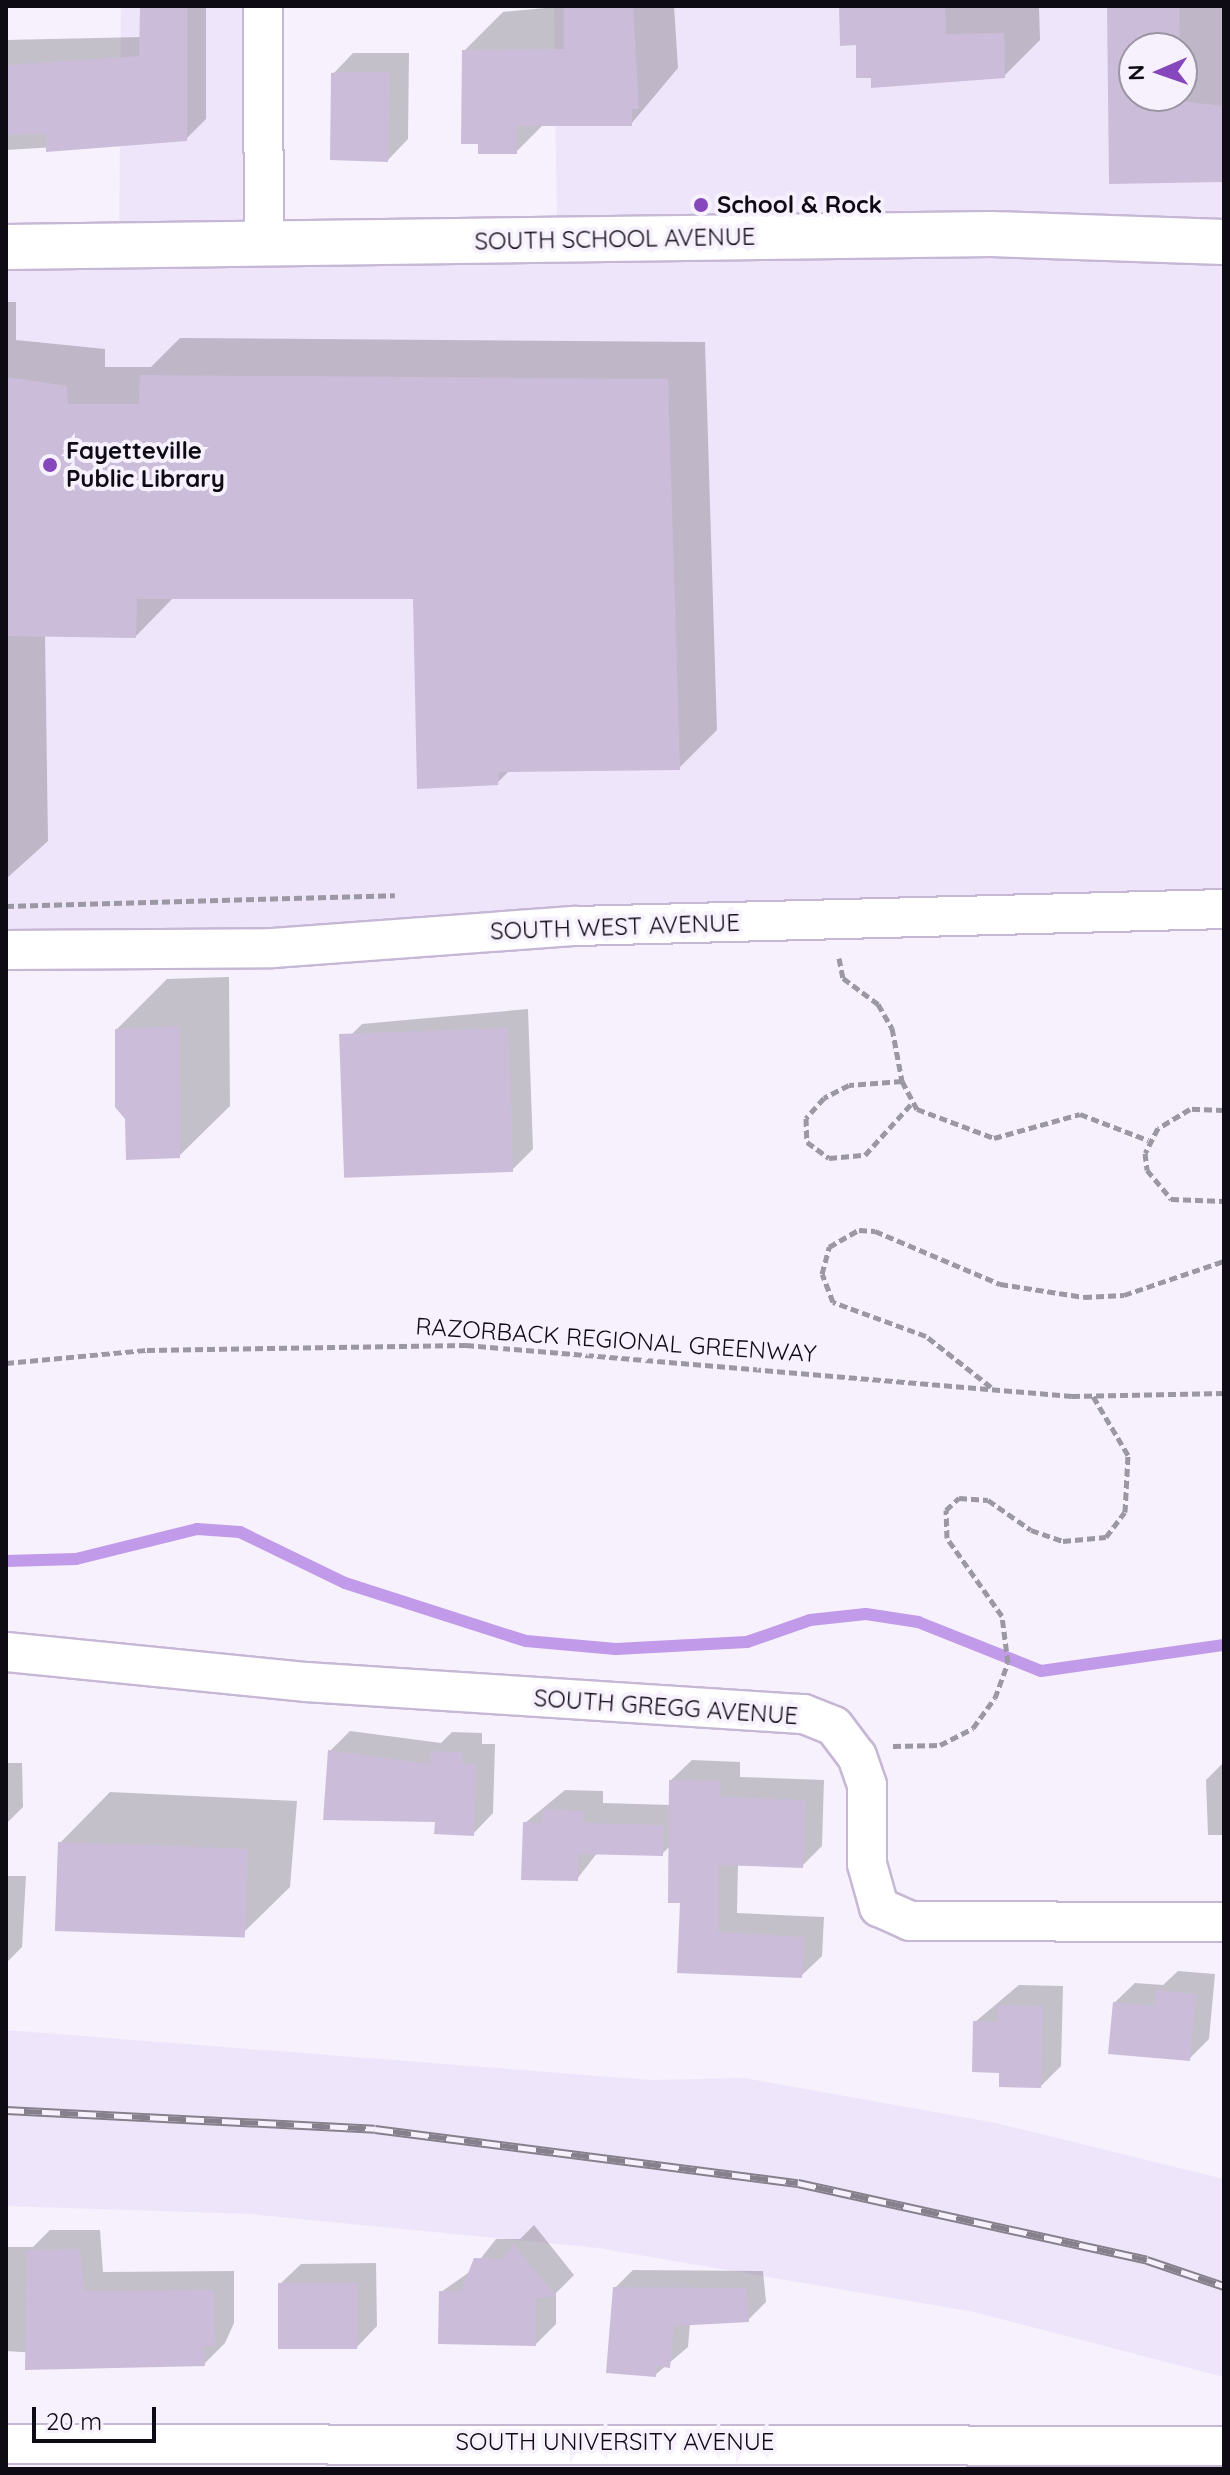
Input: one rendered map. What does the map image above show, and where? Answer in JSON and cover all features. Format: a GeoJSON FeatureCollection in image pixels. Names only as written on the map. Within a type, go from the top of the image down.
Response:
{"type":"FeatureCollection","features":[{"type":"Feature","properties":{"kind":"street"},"geometry":{"type":"LineString","coordinates":[[263,6],[264,244]]}},
{"type":"Feature","properties":{"kind":"street","name":"SOUTH SCHOOL AVENUE"},"geometry":{"type":"LineString","coordinates":[[6,247],[992,234],[1224,242]]}},
{"type":"Feature","properties":{"kind":"street","name":"SOUTH WEST AVENUE"},"geometry":{"type":"LineString","coordinates":[[6,950],[273,948],[576,926],[1224,909]]}},
{"type":"Feature","properties":{"kind":"street","name":"SOUTH GREGG AVENUE"},"geometry":{"type":"LineString","coordinates":[[6,1652],[306,1682],[804,1714],[834,1726],[857,1756],[867,1785],[867,1864],[879,1907],[910,1921],[1224,1922]]}},
{"type":"Feature","properties":{"kind":"street","name":"SOUTH UNIVERSITY AVENUE"},"geometry":{"type":"LineString","coordinates":[[6,2444],[228,2455],[1224,2446]]}},
{"type":"Feature","properties":{"kind":"path"},"geometry":{"type":"LineString","coordinates":[[820,920],[843,978],[878,1004],[892,1028],[902,1081],[912,1103],[985,1137],[1080,1114],[1148,1140]]}},
{"type":"Feature","properties":{"kind":"path"},"geometry":{"type":"LineString","coordinates":[[902,1081],[849,1085],[824,1098],[806,1118],[807,1142],[829,1158],[865,1155],[912,1103]]}},
{"type":"Feature","properties":{"kind":"path"},"geometry":{"type":"LineString","coordinates":[[1148,1140],[1190,1109],[1224,1110]]}},
{"type":"Feature","properties":{"kind":"path"},"geometry":{"type":"LineString","coordinates":[[1148,1140],[1147,1170],[1163,1194],[1224,1201]]}},
{"type":"Feature","properties":{"kind":"path"},"geometry":{"type":"LineString","coordinates":[[992,1388],[926,1336],[865,1320],[833,1302],[822,1274],[829,1247],[859,1230],[875,1231],[1000,1284],[1084,1297],[1124,1295],[1224,1261]]}},
{"type":"Feature","properties":{"kind":"path","name":"RAZORBACK REGIONAL GREENWAY"},"geometry":{"type":"LineString","coordinates":[[6,1363],[147,1350],[451,1344],[1093,1395],[1224,1393]]}},
{"type":"Feature","properties":{"kind":"path"},"geometry":{"type":"LineString","coordinates":[[857,1756],[879,1747],[940,1745],[984,1715],[1008,1663],[1007,1630],[988,1591],[947,1538],[946,1510],[959,1498],[988,1500],[1031,1530],[1063,1541],[1106,1537],[1125,1512],[1128,1455],[1093,1395]]}},
{"type":"Feature","properties":{"kind":"shaded area"},"geometry":{"type":"Polygon","coordinates":[[[121,6],[263,6],[264,243],[557,238],[554,6],[1224,6],[1224,909],[6,950],[6,247],[119,246],[121,6]]]}},
{"type":"Feature","properties":{"kind":"shaded area"},"geometry":{"type":"Polygon","coordinates":[[[6,2030],[651,2080],[744,2078],[996,2123],[1224,2179],[1224,2377],[974,2312],[598,2248],[250,2214],[6,2206],[6,2030]]]}},
{"type":"Feature","properties":{"kind":"building"},"geometry":{"type":"Polygon","coordinates":[[[140,6],[187,6],[187,141],[46,152],[46,134],[6,135],[6,65],[139,56],[140,6]]]}},
{"type":"Feature","properties":{"kind":"building"},"geometry":{"type":"Polygon","coordinates":[[[564,6],[633,6],[639,109],[632,109],[632,126],[516,126],[517,154],[478,154],[478,144],[461,144],[462,50],[564,49],[564,6]]]}},
{"type":"Feature","properties":{"kind":"building"},"geometry":{"type":"Polygon","coordinates":[[[839,6],[945,6],[946,34],[1004,33],[1005,78],[871,88],[871,78],[856,78],[856,45],[840,46],[839,6]]]}},
{"type":"Feature","properties":{"kind":"building"},"geometry":{"type":"Polygon","coordinates":[[[1107,6],[1179,6],[1180,32],[1118,32],[1118,112],[1198,112],[1198,103],[1224,106],[1224,182],[1109,184],[1107,6]]]}},
{"type":"Feature","properties":{"kind":"building"},"geometry":{"type":"Polygon","coordinates":[[[389,72],[388,162],[330,160],[331,73],[389,72]]]}},
{"type":"Feature","properties":{"kind":"building"},"geometry":{"type":"Polygon","coordinates":[[[140,375],[668,379],[680,770],[499,772],[498,785],[417,789],[413,599],[137,599],[136,638],[6,636],[6,377],[67,386],[68,404],[139,404],[140,375]]]}},
{"type":"Feature","properties":{"kind":"building"},"geometry":{"type":"Polygon","coordinates":[[[179,1026],[180,1158],[126,1160],[125,1119],[115,1107],[115,1029],[179,1026]]]}},
{"type":"Feature","properties":{"kind":"building"},"geometry":{"type":"Polygon","coordinates":[[[508,1028],[513,1172],[344,1178],[339,1034],[508,1028]]]}},
{"type":"Feature","properties":{"kind":"building"},"geometry":{"type":"Polygon","coordinates":[[[328,1750],[430,1764],[430,1751],[463,1752],[462,1764],[476,1764],[474,1836],[434,1834],[435,1822],[323,1820],[328,1750]]]}},
{"type":"Feature","properties":{"kind":"building"},"geometry":{"type":"Polygon","coordinates":[[[669,1780],[721,1781],[720,1797],[805,1800],[803,1868],[718,1865],[718,1932],[804,1937],[802,1978],[677,1973],[680,1903],[668,1903],[669,1780]]]}},
{"type":"Feature","properties":{"kind":"building"},"geometry":{"type":"Polygon","coordinates":[[[543,1809],[584,1811],[584,1823],[664,1825],[663,1856],[578,1854],[578,1881],[521,1880],[523,1822],[542,1823],[543,1809]]]}},
{"type":"Feature","properties":{"kind":"building"},"geometry":{"type":"Polygon","coordinates":[[[58,1842],[248,1849],[245,1938],[55,1931],[58,1842]]]}},
{"type":"Feature","properties":{"kind":"building"},"geometry":{"type":"Polygon","coordinates":[[[1156,1990],[1196,1994],[1190,2061],[1108,2054],[1113,2002],[1154,2006],[1156,1990]]]}},
{"type":"Feature","properties":{"kind":"building"},"geometry":{"type":"Polygon","coordinates":[[[997,2005],[1043,2006],[1041,2088],[999,2087],[999,2073],[972,2072],[973,2021],[997,2022],[997,2005]]]}},
{"type":"Feature","properties":{"kind":"building"},"geometry":{"type":"Polygon","coordinates":[[[513,2244],[556,2296],[536,2298],[536,2346],[438,2344],[439,2291],[461,2291],[474,2258],[503,2259],[513,2244]]]}},
{"type":"Feature","properties":{"kind":"building"},"geometry":{"type":"Polygon","coordinates":[[[80,2249],[84,2291],[214,2290],[215,2346],[204,2346],[205,2366],[25,2370],[27,2250],[80,2249]]]}},
{"type":"Feature","properties":{"kind":"building"},"geometry":{"type":"Polygon","coordinates":[[[278,2283],[357,2283],[357,2349],[278,2349],[278,2283]]]}},
{"type":"Feature","properties":{"kind":"building"},"geometry":{"type":"Polygon","coordinates":[[[613,2287],[746,2288],[749,2322],[674,2326],[670,2368],[657,2366],[656,2377],[606,2373],[613,2287]]]}},
{"type":"Feature","properties":{"kind":"waterway"},"geometry":{"type":"LineString","coordinates":[[6,1561],[76,1559],[197,1529],[240,1532],[345,1583],[526,1641],[616,1649],[747,1642],[810,1620],[866,1614],[918,1622],[1041,1671],[1224,1645]]}},
{"type":"Feature","properties":{"kind":"railway"},"geometry":{"type":"LineString","coordinates":[[6,2110],[375,2129],[798,2183],[1147,2260],[1224,2286]]}},
{"type":"Feature","properties":{"kind":"place","name":"School & Rock"},"geometry":{"type":"Point","coordinates":[701,205]}},
{"type":"Feature","properties":{"kind":"place","name":"Fayetteville Public Library"},"geometry":{"type":"Point","coordinates":[50,465]}}]}
